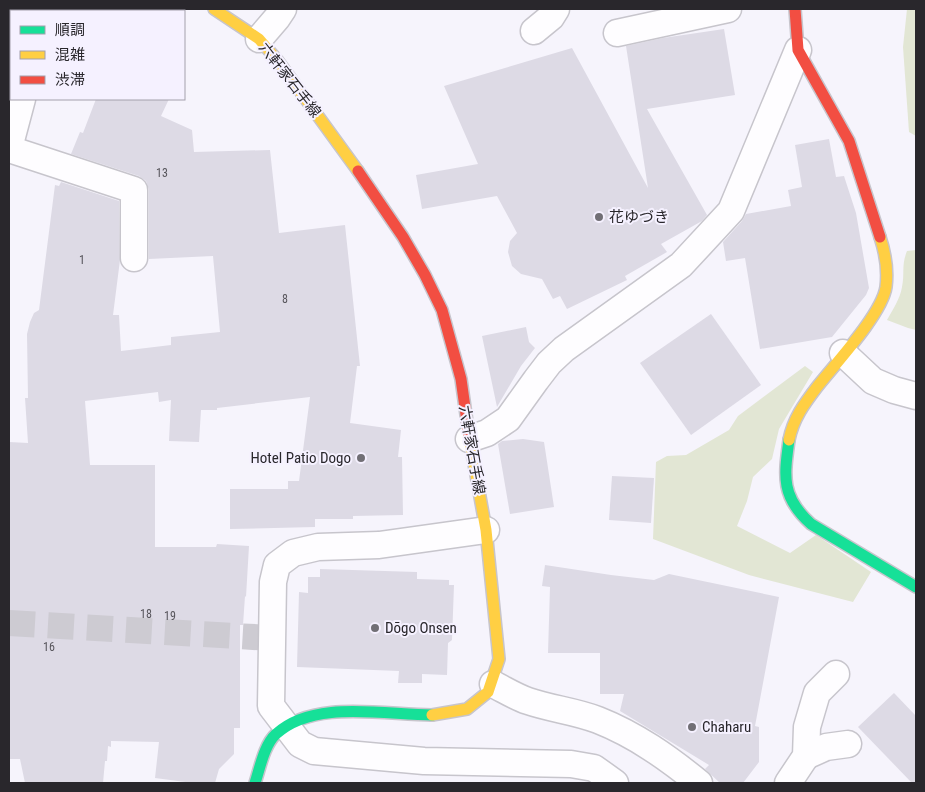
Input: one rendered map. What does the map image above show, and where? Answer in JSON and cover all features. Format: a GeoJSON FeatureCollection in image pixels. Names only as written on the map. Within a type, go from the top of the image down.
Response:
{"type":"FeatureCollection","features":[{"type":"Feature","properties":{"kind":"main road","name":"六軒家石手線"},"geometry":{"type":"LineString","coordinates":[[214,9],[259,39],[278,61],[374,193],[403,237],[442,310],[454,347],[461,378],[469,439],[486,530],[499,659],[494,684]]}},
{"type":"Feature","properties":{"kind":"main road"},"geometry":{"type":"LineString","coordinates":[[795,9],[798,50],[850,142],[882,242],[886,266],[886,287],[877,310],[800,409],[791,430],[785,470],[788,493],[798,512],[811,524],[916,587]]}},
{"type":"Feature","properties":{"kind":"main road"},"geometry":{"type":"LineString","coordinates":[[255,783],[266,752],[275,736],[286,725],[302,716],[317,713],[343,712],[426,716],[449,715],[464,711],[479,701],[494,684]]}},
{"type":"Feature","properties":{"kind":"street"},"geometry":{"type":"LineString","coordinates":[[259,39],[283,9]]}},
{"type":"Feature","properties":{"kind":"street"},"geometry":{"type":"LineString","coordinates":[[534,30],[550,17],[556,9]]}},
{"type":"Feature","properties":{"kind":"street"},"geometry":{"type":"LineString","coordinates":[[617,33],[728,9]]}},
{"type":"Feature","properties":{"kind":"street"},"geometry":{"type":"LineString","coordinates":[[469,439],[487,433],[508,419],[549,363],[564,348],[681,265],[731,211],[798,50]]}},
{"type":"Feature","properties":{"kind":"street"},"geometry":{"type":"LineString","coordinates":[[22,100],[9,148],[134,190],[134,258]]}},
{"type":"Feature","properties":{"kind":"street"},"geometry":{"type":"LineString","coordinates":[[843,353],[873,381],[894,390],[916,396]]}},
{"type":"Feature","properties":{"kind":"street"},"geometry":{"type":"LineString","coordinates":[[486,530],[379,545],[318,547],[293,553],[277,565],[272,582],[271,706],[300,744],[314,751],[424,761],[572,764],[594,768],[615,783]]}},
{"type":"Feature","properties":{"kind":"street"},"geometry":{"type":"LineString","coordinates":[[788,783],[806,756],[807,727],[817,692],[836,674]]}},
{"type":"Feature","properties":{"kind":"street"},"geometry":{"type":"LineString","coordinates":[[494,684],[528,701],[577,712],[601,721],[660,752],[699,783]]}},
{"type":"Feature","properties":{"kind":"street"},"geometry":{"type":"LineString","coordinates":[[806,756],[826,747],[848,744]]}},
{"type":"Feature","properties":{"kind":"green space"},"geometry":{"type":"Polygon","coordinates":[[[907,9],[916,9],[916,136],[909,132],[903,47],[907,9]]]}},
{"type":"Feature","properties":{"kind":"green space"},"geometry":{"type":"Polygon","coordinates":[[[916,250],[916,330],[887,320],[901,291],[907,251],[916,250]]]}},
{"type":"Feature","properties":{"kind":"green space"},"geometry":{"type":"Polygon","coordinates":[[[805,366],[813,372],[779,429],[772,459],[753,477],[747,501],[737,526],[790,553],[816,535],[871,572],[853,602],[749,575],[653,539],[656,462],[667,456],[686,455],[729,430],[738,416],[805,366]]]}},
{"type":"Feature","properties":{"kind":"building"},"geometry":{"type":"Polygon","coordinates":[[[724,29],[735,95],[647,109],[707,215],[702,221],[661,244],[667,252],[625,276],[627,280],[567,309],[560,296],[553,299],[542,279],[521,274],[512,266],[508,252],[510,241],[517,233],[497,196],[422,209],[416,175],[478,164],[444,86],[572,48],[648,188],[626,46],[663,38],[724,29]]]}},
{"type":"Feature","properties":{"kind":"building"},"geometry":{"type":"Polygon","coordinates":[[[96,100],[169,100],[161,116],[192,130],[194,152],[270,150],[279,233],[345,225],[360,366],[357,366],[350,423],[401,430],[398,457],[402,457],[403,515],[353,516],[353,519],[315,519],[315,527],[230,529],[230,489],[288,489],[288,481],[299,481],[310,397],[217,408],[217,410],[201,410],[199,442],[169,441],[171,400],[159,402],[158,392],[85,401],[90,465],[155,465],[155,547],[216,547],[217,544],[249,546],[243,625],[240,625],[240,728],[234,728],[234,754],[219,769],[215,783],[193,783],[155,778],[159,742],[111,741],[111,747],[108,746],[107,761],[105,761],[103,783],[25,783],[20,759],[9,759],[9,442],[28,443],[25,398],[28,398],[27,334],[34,313],[39,310],[55,185],[59,186],[61,182],[119,201],[120,260],[113,315],[119,315],[121,351],[171,345],[171,337],[220,332],[213,256],[149,259],[149,190],[146,181],[139,176],[71,154],[80,132],[83,133],[96,100]]]}},
{"type":"Feature","properties":{"kind":"building"},"geometry":{"type":"Polygon","coordinates":[[[829,139],[836,177],[844,176],[856,213],[869,288],[866,295],[832,337],[760,349],[745,258],[726,261],[723,242],[746,214],[791,206],[788,190],[802,187],[795,145],[829,139]]]}},
{"type":"Feature","properties":{"kind":"building"},"geometry":{"type":"Polygon","coordinates":[[[711,314],[761,385],[691,435],[640,363],[711,314]]]}},
{"type":"Feature","properties":{"kind":"building"},"geometry":{"type":"Polygon","coordinates":[[[526,327],[529,342],[535,348],[521,366],[497,407],[482,336],[526,327]]]}},
{"type":"Feature","properties":{"kind":"building"},"geometry":{"type":"Polygon","coordinates":[[[523,439],[544,442],[554,507],[510,514],[498,444],[502,441],[523,439]]]}},
{"type":"Feature","properties":{"kind":"building"},"geometry":{"type":"Polygon","coordinates":[[[612,476],[654,478],[651,523],[609,520],[612,476]]]}},
{"type":"Feature","properties":{"kind":"building"},"geometry":{"type":"Polygon","coordinates":[[[545,565],[654,580],[669,574],[779,597],[755,726],[759,727],[759,762],[743,783],[720,783],[705,769],[709,765],[620,711],[624,694],[600,694],[600,653],[548,653],[550,587],[542,586],[545,565]]]}},
{"type":"Feature","properties":{"kind":"building","name":"Dōgo Onsen"},"geometry":{"type":"Polygon","coordinates":[[[320,569],[417,572],[417,579],[449,580],[449,585],[454,585],[452,640],[448,643],[447,675],[422,674],[422,683],[398,683],[399,671],[297,667],[299,592],[308,593],[308,577],[320,577],[320,569]]]}},
{"type":"Feature","properties":{"kind":"building"},"geometry":{"type":"Polygon","coordinates":[[[894,693],[916,716],[916,783],[912,783],[858,727],[894,693]]]}},
{"type":"Feature","properties":{"kind":"tunnel"},"geometry":{"type":"LineString","coordinates":[[9,623],[271,638]]}},
{"type":"Feature","properties":{"kind":"traffic: fast"},"geometry":{"type":"LineString","coordinates":[[789,440],[786,465],[787,486],[794,505],[801,514],[811,524],[916,587]]}},
{"type":"Feature","properties":{"kind":"traffic: fast"},"geometry":{"type":"LineString","coordinates":[[255,783],[268,744],[276,734],[292,723],[310,716],[351,711],[432,715]]}},
{"type":"Feature","properties":{"kind":"traffic: slow"},"geometry":{"type":"LineString","coordinates":[[214,9],[259,39],[278,61],[358,171]]}},
{"type":"Feature","properties":{"kind":"traffic: slow"},"geometry":{"type":"LineString","coordinates":[[789,440],[793,425],[803,406],[867,324],[883,298],[887,275],[885,255],[880,237]]}},
{"type":"Feature","properties":{"kind":"traffic: slow"},"geometry":{"type":"LineString","coordinates":[[432,715],[467,709],[488,692],[499,659],[486,530],[469,436]]}},
{"type":"Feature","properties":{"kind":"traffic: jam"},"geometry":{"type":"LineString","coordinates":[[795,9],[798,50],[849,141],[880,237]]}},
{"type":"Feature","properties":{"kind":"traffic: jam"},"geometry":{"type":"LineString","coordinates":[[358,171],[403,237],[442,310],[461,379],[469,436]]}},
{"type":"Feature","properties":{"kind":"place","name":"花ゆづき"},"geometry":{"type":"Point","coordinates":[599,217]}},
{"type":"Feature","properties":{"kind":"place","name":"Hotel Patio Dogo"},"geometry":{"type":"Point","coordinates":[361,458]}},
{"type":"Feature","properties":{"kind":"place","name":"Dōgo Onsen"},"geometry":{"type":"Point","coordinates":[375,628]}},
{"type":"Feature","properties":{"kind":"place","name":"Chaharu"},"geometry":{"type":"Point","coordinates":[692,727]}}]}
